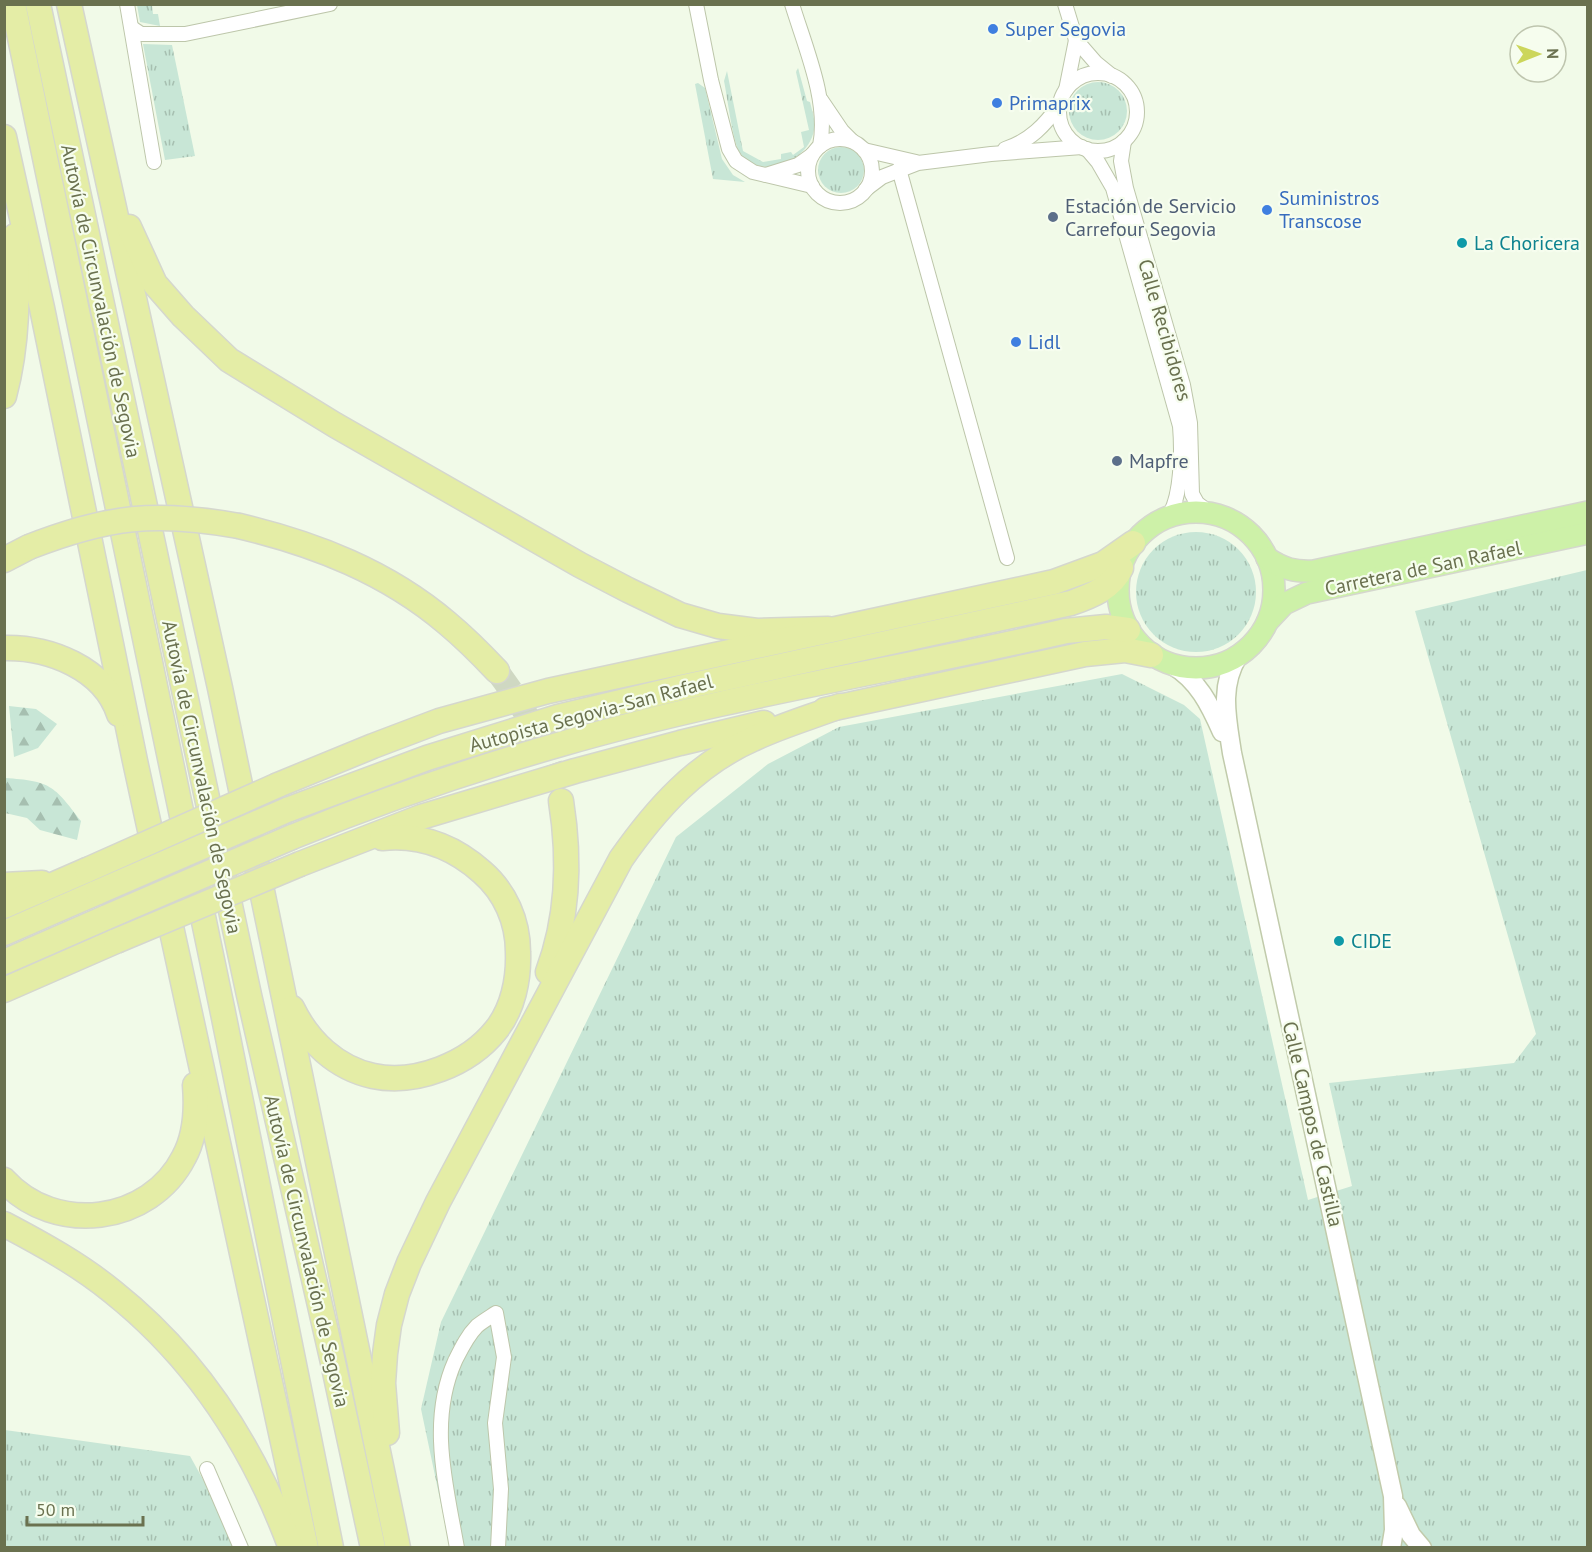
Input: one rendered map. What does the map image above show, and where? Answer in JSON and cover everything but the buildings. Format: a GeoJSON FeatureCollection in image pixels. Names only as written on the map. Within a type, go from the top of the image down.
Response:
{"type":"FeatureCollection","features":[{"type":"Feature","properties":{"kind":"highway","name":"Autovía de Circunvalación de Segovia"},"geometry":{"type":"LineString","coordinates":[[13,4],[225,1019],[331,1548]]}},
{"type":"Feature","properties":{"kind":"highway","name":"Autovía de Circunvalación de Segovia"},"geometry":{"type":"LineString","coordinates":[[38,4],[249,995],[373,1548]]}},
{"type":"Feature","properties":{"kind":"highway"},"geometry":{"type":"LineString","coordinates":[[71,4],[97,98],[118,190],[127,222],[140,254],[155,284],[183,316],[229,360],[335,425],[580,565],[680,615],[718,626],[757,631],[828,629]]}},
{"type":"Feature","properties":{"kind":"highway"},"geometry":{"type":"LineString","coordinates":[[71,4],[217,677],[399,1548]]}},
{"type":"Feature","properties":{"kind":"highway"},"geometry":{"type":"LineString","coordinates":[[4,137],[42,308],[135,761],[306,1548]]}},
{"type":"Feature","properties":{"kind":"highway"},"geometry":{"type":"LineString","coordinates":[[4,396],[11,364],[16,303],[10,165]]}},
{"type":"Feature","properties":{"kind":"highway"},"geometry":{"type":"LineString","coordinates":[[4,560],[29,547],[84,527],[131,518],[185,518],[239,526],[313,546],[391,583],[446,621],[497,671]]}},
{"type":"Feature","properties":{"kind":"highway"},"geometry":{"type":"LineString","coordinates":[[4,906],[279,785],[439,721],[548,691],[1054,582],[1103,564],[1133,543]]}},
{"type":"Feature","properties":{"kind":"highway","name":"Autopista Segovia-San Rafael"},"geometry":{"type":"LineString","coordinates":[[4,933],[287,810],[427,758],[558,717],[684,687],[1071,603],[1108,585],[1116,577],[1120,568]]}},
{"type":"Feature","properties":{"kind":"highway","name":"Autopista Segovia-San Rafael"},"geometry":{"type":"LineString","coordinates":[[4,962],[360,809],[562,743],[675,715],[1066,631],[1106,627],[1128,630]]}},
{"type":"Feature","properties":{"kind":"highway"},"geometry":{"type":"LineString","coordinates":[[4,648],[22,648],[48,653],[70,661],[92,676],[116,706],[135,761]]}},
{"type":"Feature","properties":{"kind":"highway"},"geometry":{"type":"LineString","coordinates":[[4,990],[300,864],[421,817],[574,771],[680,743],[840,706],[1084,654],[1125,650],[1162,660]]}},
{"type":"Feature","properties":{"kind":"highway"},"geometry":{"type":"LineString","coordinates":[[399,1548],[383,1383],[389,1325],[397,1294],[409,1263],[483,1116],[621,859],[665,801],[690,778],[716,759],[743,744],[840,706]]}},
{"type":"Feature","properties":{"kind":"highway"},"geometry":{"type":"LineString","coordinates":[[483,1116],[544,980],[559,937],[567,867],[566,836],[561,801]]}},
{"type":"Feature","properties":{"kind":"highway"},"geometry":{"type":"LineString","coordinates":[[271,943],[288,999],[299,1022],[306,1033],[327,1054],[350,1068],[373,1076],[397,1077],[426,1074],[465,1057],[496,1029],[506,1012],[515,988],[519,963],[518,938],[503,894],[489,878],[472,863],[441,845],[423,840],[375,838],[336,850]]}},
{"type":"Feature","properties":{"kind":"highway"},"geometry":{"type":"LineString","coordinates":[[4,885],[47,883],[87,870]]}},
{"type":"Feature","properties":{"kind":"highway"},"geometry":{"type":"LineString","coordinates":[[4,1010],[43,978],[81,957]]}},
{"type":"Feature","properties":{"kind":"highway"},"geometry":{"type":"LineString","coordinates":[[4,1180],[24,1198],[53,1211],[89,1217],[129,1209],[164,1184],[175,1173],[184,1157],[191,1140],[195,1120],[196,1101],[187,999]]}},
{"type":"Feature","properties":{"kind":"highway"},"geometry":{"type":"LineString","coordinates":[[4,1224],[60,1255],[113,1291],[169,1342],[212,1395],[248,1451],[279,1515],[291,1548]]}},
{"type":"Feature","properties":{"kind":"main road"},"geometry":{"type":"LineString","coordinates":[[1185,512],[1210,513],[1232,520],[1256,540],[1267,558],[1274,588],[1272,610],[1256,641],[1238,656],[1221,665],[1206,668],[1183,668],[1162,660],[1140,645],[1128,630],[1118,602],[1120,568],[1133,543],[1147,528],[1168,517],[1185,512]]}},
{"type":"Feature","properties":{"kind":"main road","name":"Carretera de San Rafael"},"geometry":{"type":"LineString","coordinates":[[1267,558],[1287,570],[1314,571],[1587,512]]}},
{"type":"Feature","properties":{"kind":"main road","name":"Carretera de San Rafael"},"geometry":{"type":"LineString","coordinates":[[1268,621],[1284,604],[1307,593],[1587,533]]}},
{"type":"Feature","properties":{"kind":"main road","name":"Calle Campos de Castilla"},"geometry":{"type":"LineString","coordinates":[[1238,656],[1228,675],[1225,691],[1225,708],[1232,753],[1329,1192],[1393,1496],[1394,1530],[1391,1548]]}},
{"type":"Feature","properties":{"kind":"main road","name":"Calle Campos de Castilla"},"geometry":{"type":"LineString","coordinates":[[1162,660],[1187,675],[1199,689],[1212,710],[1232,753]]}},
{"type":"Feature","properties":{"kind":"main road","name":"Calle Campos de Castilla"},"geometry":{"type":"LineString","coordinates":[[1393,1496],[1411,1535],[1422,1548]]}},
{"type":"Feature","properties":{"kind":"street"},"geometry":{"type":"LineString","coordinates":[[127,4],[154,162]]}},
{"type":"Feature","properties":{"kind":"street"},"geometry":{"type":"LineString","coordinates":[[132,28],[141,34],[165,35],[196,32],[330,4]]}},
{"type":"Feature","properties":{"kind":"street"},"geometry":{"type":"LineString","coordinates":[[696,4],[711,80],[729,149],[736,161],[745,169],[764,176],[812,186]]}},
{"type":"Feature","properties":{"kind":"street"},"geometry":{"type":"LineString","coordinates":[[792,4],[820,98],[822,121],[816,150],[808,171],[812,186],[825,200],[838,203],[857,198],[882,177],[918,163],[991,154],[1085,148],[1106,150],[1124,141],[1135,123],[1136,102],[1125,84],[1096,63],[1076,40],[1065,4]]}},
{"type":"Feature","properties":{"kind":"street"},"geometry":{"type":"LineString","coordinates":[[1076,40],[1059,110],[1062,126],[1070,138],[1085,148]]}},
{"type":"Feature","properties":{"kind":"street"},"geometry":{"type":"LineString","coordinates":[[991,154],[1013,147],[1034,135],[1051,117],[1063,97],[1078,79],[1095,73],[1112,76]]}},
{"type":"Feature","properties":{"kind":"street"},"geometry":{"type":"LineString","coordinates":[[820,98],[842,131],[864,150],[918,163]]}},
{"type":"Feature","properties":{"kind":"street"},"geometry":{"type":"LineString","coordinates":[[764,176],[798,165],[816,150],[835,139],[852,141]]}},
{"type":"Feature","properties":{"kind":"street","name":"Calle Recibidores"},"geometry":{"type":"LineString","coordinates":[[1124,141],[1121,161],[1126,188],[1187,405],[1192,451],[1192,494],[1197,503],[1210,513]]}},
{"type":"Feature","properties":{"kind":"street","name":"Calle Recibidores"},"geometry":{"type":"LineString","coordinates":[[1085,148],[1098,162],[1113,188],[1180,426],[1180,459],[1176,495],[1174,507],[1168,517]]}},
{"type":"Feature","properties":{"kind":"street"},"geometry":{"type":"LineString","coordinates":[[864,150],[872,165],[872,173],[866,189]]}},
{"type":"Feature","properties":{"kind":"street"},"geometry":{"type":"LineString","coordinates":[[899,169],[1007,558]]}},
{"type":"Feature","properties":{"kind":"street"},"geometry":{"type":"LineString","coordinates":[[458,1548],[442,1466],[439,1434],[442,1404],[451,1371],[463,1345],[477,1327],[496,1313],[504,1357],[495,1423],[501,1489],[498,1548]]}},
{"type":"Feature","properties":{"kind":"street"},"geometry":{"type":"LineString","coordinates":[[207,1469],[241,1548]]}},
{"type":"Feature","properties":{"kind":"green space"},"geometry":{"type":"Polygon","coordinates":[[[137,5],[152,5],[153,14],[158,14],[160,26],[140,22],[137,5]]]}},
{"type":"Feature","properties":{"kind":"green space"},"geometry":{"type":"Polygon","coordinates":[[[143,44],[172,45],[195,156],[165,160],[143,44]]]}},
{"type":"Feature","properties":{"kind":"green space"},"geometry":{"type":"Polygon","coordinates":[[[798,68],[814,120],[814,130],[810,141],[794,159],[783,164],[771,167],[749,162],[740,153],[735,140],[724,81],[727,71],[743,151],[763,162],[781,159],[781,154],[791,152],[793,155],[804,147],[801,132],[809,130],[796,72],[798,68]]]}},
{"type":"Feature","properties":{"kind":"green space"},"geometry":{"type":"Polygon","coordinates":[[[1098,82],[1109,84],[1122,95],[1127,111],[1125,122],[1114,135],[1098,140],[1087,138],[1074,127],[1069,111],[1071,100],[1082,87],[1098,82]]]}},
{"type":"Feature","properties":{"kind":"green space"},"geometry":{"type":"Polygon","coordinates":[[[698,83],[705,88],[722,159],[733,175],[745,182],[713,179],[695,84],[698,83]]]}},
{"type":"Feature","properties":{"kind":"green space"},"geometry":{"type":"Polygon","coordinates":[[[841,147],[850,148],[857,154],[863,161],[863,179],[857,186],[850,192],[841,193],[832,192],[825,186],[819,179],[818,170],[819,161],[825,154],[832,148],[841,147]]]}},
{"type":"Feature","properties":{"kind":"green space"},"geometry":{"type":"Polygon","coordinates":[[[1196,532],[1219,536],[1239,549],[1252,569],[1256,592],[1252,615],[1239,635],[1219,648],[1196,652],[1173,648],[1153,635],[1140,615],[1136,592],[1140,569],[1153,549],[1173,536],[1196,532]]]}},
{"type":"Feature","properties":{"kind":"green space"},"geometry":{"type":"Polygon","coordinates":[[[1587,570],[1587,1547],[450,1547],[421,1409],[441,1322],[676,837],[768,764],[839,727],[1122,674],[1184,705],[1200,719],[1308,1200],[1352,1186],[1329,1083],[1514,1063],[1536,1034],[1415,611],[1587,570]]]}},
{"type":"Feature","properties":{"kind":"green space"},"geometry":{"type":"Polygon","coordinates":[[[9,706],[36,709],[57,724],[38,748],[14,757],[9,706]]]}},
{"type":"Feature","properties":{"kind":"green space"},"geometry":{"type":"Polygon","coordinates":[[[5,778],[42,783],[57,792],[81,821],[77,840],[40,830],[27,818],[5,813],[5,778]]]}},
{"type":"Feature","properties":{"kind":"green space"},"geometry":{"type":"Polygon","coordinates":[[[5,1430],[190,1456],[237,1541],[238,1548],[5,1548],[5,1430]]]}},
{"type":"Feature","properties":{"kind":"tunnel"},"geometry":{"type":"LineString","coordinates":[[497,671],[544,748],[561,801]]}},
{"type":"Feature","properties":{"kind":"place","name":"Super Segovia"},"geometry":{"type":"Point","coordinates":[993,29]}},
{"type":"Feature","properties":{"kind":"place","name":"Primaprix"},"geometry":{"type":"Point","coordinates":[997,103]}},
{"type":"Feature","properties":{"kind":"place","name":"Suministros Transcose"},"geometry":{"type":"Point","coordinates":[1267,210]}},
{"type":"Feature","properties":{"kind":"place","name":"Estación de Servicio Carrefour Segovia"},"geometry":{"type":"Point","coordinates":[1053,217]}},
{"type":"Feature","properties":{"kind":"place","name":"La Choricera"},"geometry":{"type":"Point","coordinates":[1462,243]}},
{"type":"Feature","properties":{"kind":"place","name":"Lidl"},"geometry":{"type":"Point","coordinates":[1016,342]}},
{"type":"Feature","properties":{"kind":"place","name":"Mapfre"},"geometry":{"type":"Point","coordinates":[1117,461]}},
{"type":"Feature","properties":{"kind":"place","name":"CIDE"},"geometry":{"type":"Point","coordinates":[1339,941]}}]}
